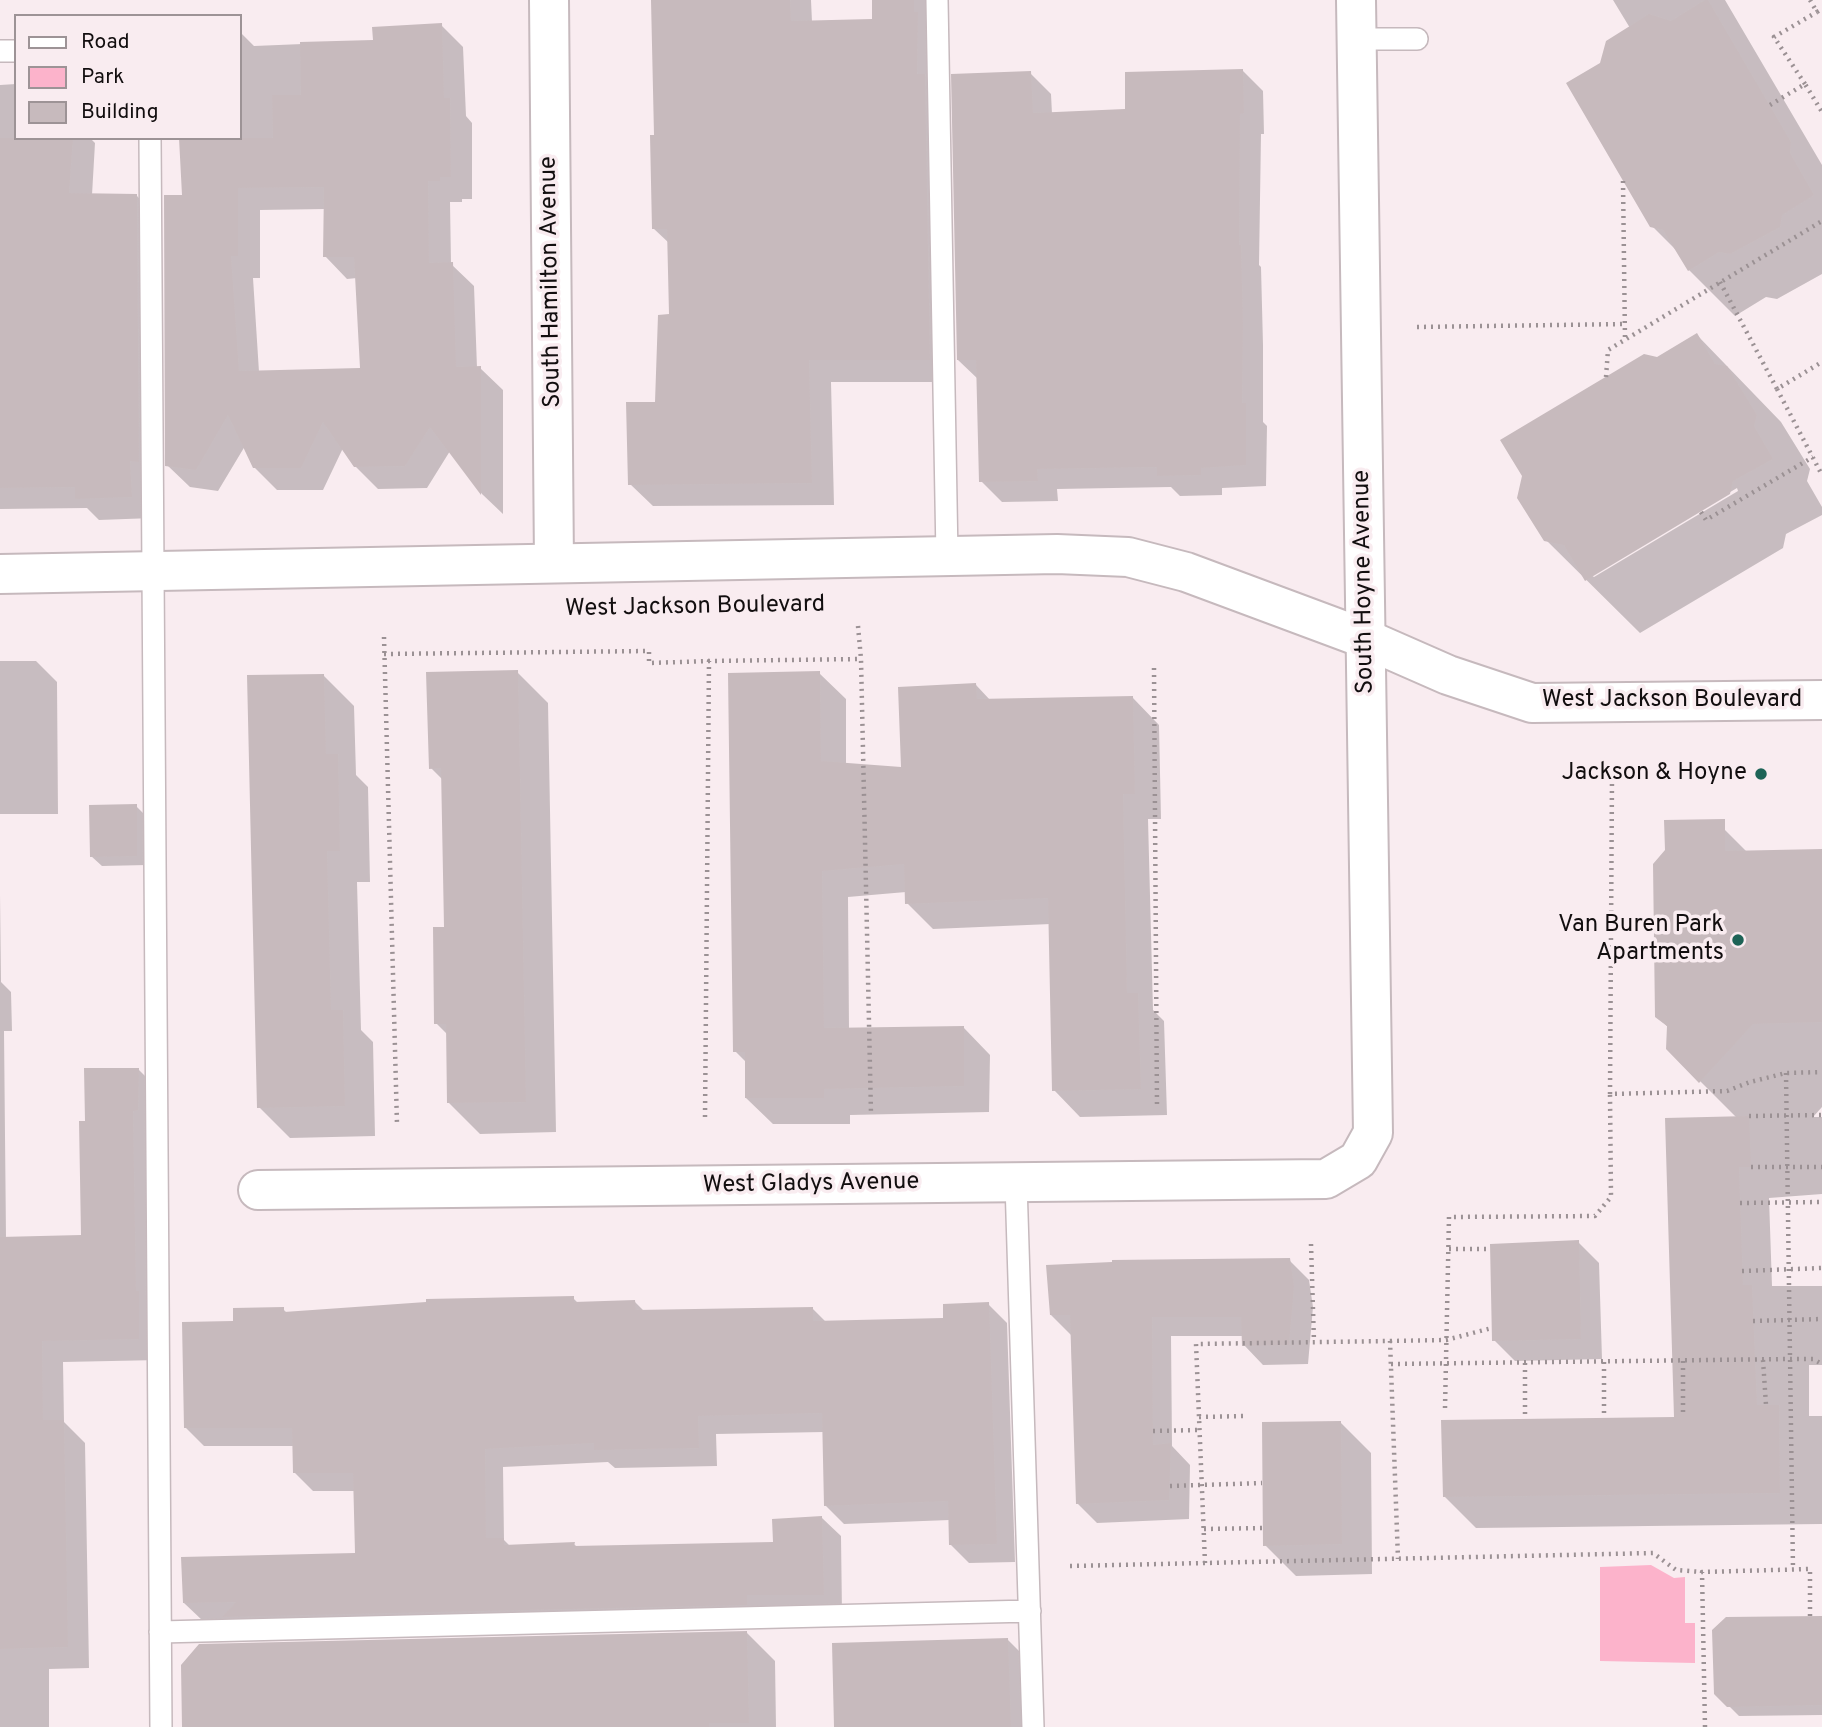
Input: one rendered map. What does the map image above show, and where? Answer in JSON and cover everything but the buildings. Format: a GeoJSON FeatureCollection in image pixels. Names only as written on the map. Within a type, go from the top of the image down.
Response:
{"type":"FeatureCollection","features":[{"type":"Feature","properties":{"kind":"street","name":"South Hamilton Avenue"},"geometry":{"type":"LineString","coordinates":[[549,0],[554,563]]}},
{"type":"Feature","properties":{"kind":"street","name":"South Hoyne Avenue"},"geometry":{"type":"LineString","coordinates":[[1356,0],[1373,1133],[1358,1160]]}},
{"type":"Feature","properties":{"kind":"street","name":"West Jackson Boulevard"},"geometry":{"type":"LineString","coordinates":[[0,574],[1057,554],[1128,557],[1186,572],[1366,639],[1448,675],[1532,702],[1822,700]]}},
{"type":"Feature","properties":{"kind":"street","name":"West Gladys Avenue"},"geometry":{"type":"LineString","coordinates":[[258,1190],[1326,1179],[1358,1160]]}},
{"type":"Feature","properties":{"kind":"lane"},"geometry":{"type":"LineString","coordinates":[[937,0],[947,556]]}},
{"type":"Feature","properties":{"kind":"lane"},"geometry":{"type":"LineString","coordinates":[[1357,39],[1417,39]]}},
{"type":"Feature","properties":{"kind":"lane"},"geometry":{"type":"LineString","coordinates":[[150,140],[161,1727]]}},
{"type":"Feature","properties":{"kind":"lane"},"geometry":{"type":"LineString","coordinates":[[1016,1183],[1033,1727]]}},
{"type":"Feature","properties":{"kind":"lane"},"geometry":{"type":"LineString","coordinates":[[160,1632],[1030,1611]]}},
{"type":"Feature","properties":{"kind":"path"},"geometry":{"type":"LineString","coordinates":[[1810,0],[1819,10],[1774,37],[1822,112]]}},
{"type":"Feature","properties":{"kind":"path"},"geometry":{"type":"LineString","coordinates":[[1770,106],[1805,85]]}},
{"type":"Feature","properties":{"kind":"path"},"geometry":{"type":"LineString","coordinates":[[1623,181],[1625,340]]}},
{"type":"Feature","properties":{"kind":"path"},"geometry":{"type":"LineString","coordinates":[[1606,377],[1608,350],[1822,221]]}},
{"type":"Feature","properties":{"kind":"path"},"geometry":{"type":"LineString","coordinates":[[1720,282],[1822,475]]}},
{"type":"Feature","properties":{"kind":"path"},"geometry":{"type":"LineString","coordinates":[[1417,327],[1625,324]]}},
{"type":"Feature","properties":{"kind":"path"},"geometry":{"type":"LineString","coordinates":[[1777,389],[1822,362]]}},
{"type":"Feature","properties":{"kind":"path"},"geometry":{"type":"LineString","coordinates":[[1700,512],[1706,520],[1813,457]]}},
{"type":"Feature","properties":{"kind":"path"},"geometry":{"type":"LineString","coordinates":[[858,626],[861,659],[871,1114]]}},
{"type":"Feature","properties":{"kind":"path"},"geometry":{"type":"LineString","coordinates":[[384,637],[397,1125]]}},
{"type":"Feature","properties":{"kind":"path"},"geometry":{"type":"LineString","coordinates":[[384,654],[649,651],[649,663],[861,659]]}},
{"type":"Feature","properties":{"kind":"path"},"geometry":{"type":"LineString","coordinates":[[705,1118],[709,661]]}},
{"type":"Feature","properties":{"kind":"path"},"geometry":{"type":"LineString","coordinates":[[1154,667],[1157,1107]]}},
{"type":"Feature","properties":{"kind":"path"},"geometry":{"type":"LineString","coordinates":[[1445,1408],[1449,1217],[1594,1216],[1611,1197],[1612,777]]}},
{"type":"Feature","properties":{"kind":"path"},"geometry":{"type":"LineString","coordinates":[[1610,1094],[1727,1091],[1786,1073],[1822,1072]]}},
{"type":"Feature","properties":{"kind":"path"},"geometry":{"type":"LineString","coordinates":[[1786,1073],[1793,1569]]}},
{"type":"Feature","properties":{"kind":"path"},"geometry":{"type":"LineString","coordinates":[[1749,1116],[1822,1115]]}},
{"type":"Feature","properties":{"kind":"path"},"geometry":{"type":"LineString","coordinates":[[1751,1167],[1822,1167]]}},
{"type":"Feature","properties":{"kind":"path"},"geometry":{"type":"LineString","coordinates":[[1740,1203],[1822,1202]]}},
{"type":"Feature","properties":{"kind":"path"},"geometry":{"type":"LineString","coordinates":[[1311,1244],[1314,1342]]}},
{"type":"Feature","properties":{"kind":"path"},"geometry":{"type":"LineString","coordinates":[[1449,1249],[1490,1249]]}},
{"type":"Feature","properties":{"kind":"path"},"geometry":{"type":"LineString","coordinates":[[1742,1271],[1822,1268]]}},
{"type":"Feature","properties":{"kind":"path"},"geometry":{"type":"LineString","coordinates":[[1753,1321],[1822,1319]]}},
{"type":"Feature","properties":{"kind":"path"},"geometry":{"type":"LineString","coordinates":[[1205,1563],[1196,1344],[1446,1340],[1492,1328]]}},
{"type":"Feature","properties":{"kind":"path"},"geometry":{"type":"LineString","coordinates":[[1390,1341],[1398,1559]]}},
{"type":"Feature","properties":{"kind":"path"},"geometry":{"type":"LineString","coordinates":[[1391,1364],[1813,1359],[1822,1364]]}},
{"type":"Feature","properties":{"kind":"path"},"geometry":{"type":"LineString","coordinates":[[1763,1360],[1766,1405]]}},
{"type":"Feature","properties":{"kind":"path"},"geometry":{"type":"LineString","coordinates":[[1684,1361],[1684,1417]]}},
{"type":"Feature","properties":{"kind":"path"},"geometry":{"type":"LineString","coordinates":[[1604,1362],[1604,1418]]}},
{"type":"Feature","properties":{"kind":"path"},"geometry":{"type":"LineString","coordinates":[[1525,1363],[1525,1419]]}},
{"type":"Feature","properties":{"kind":"path"},"geometry":{"type":"LineString","coordinates":[[1199,1417],[1244,1416]]}},
{"type":"Feature","properties":{"kind":"path"},"geometry":{"type":"LineString","coordinates":[[1153,1431],[1199,1430]]}},
{"type":"Feature","properties":{"kind":"path"},"geometry":{"type":"LineString","coordinates":[[1170,1486],[1262,1483]]}},
{"type":"Feature","properties":{"kind":"path"},"geometry":{"type":"LineString","coordinates":[[1204,1529],[1263,1528]]}},
{"type":"Feature","properties":{"kind":"path"},"geometry":{"type":"LineString","coordinates":[[1070,1566],[1653,1553],[1676,1570],[1702,1572],[1810,1569],[1810,1616]]}},
{"type":"Feature","properties":{"kind":"path"},"geometry":{"type":"LineString","coordinates":[[1702,1572],[1705,1727]]}},
{"type":"Feature","properties":{"kind":"green space"},"geometry":{"type":"Polygon","coordinates":[[[1651,1565],[1674,1578],[1685,1577],[1685,1623],[1695,1623],[1695,1663],[1600,1661],[1600,1567],[1651,1565]]]}},
{"type":"Feature","properties":{"kind":"place","name":"Jackson & Hoyne"},"geometry":{"type":"Point","coordinates":[1761,774]}},
{"type":"Feature","properties":{"kind":"place","name":"Van Buren Park Apartments"},"geometry":{"type":"Point","coordinates":[1738,940]}}]}
